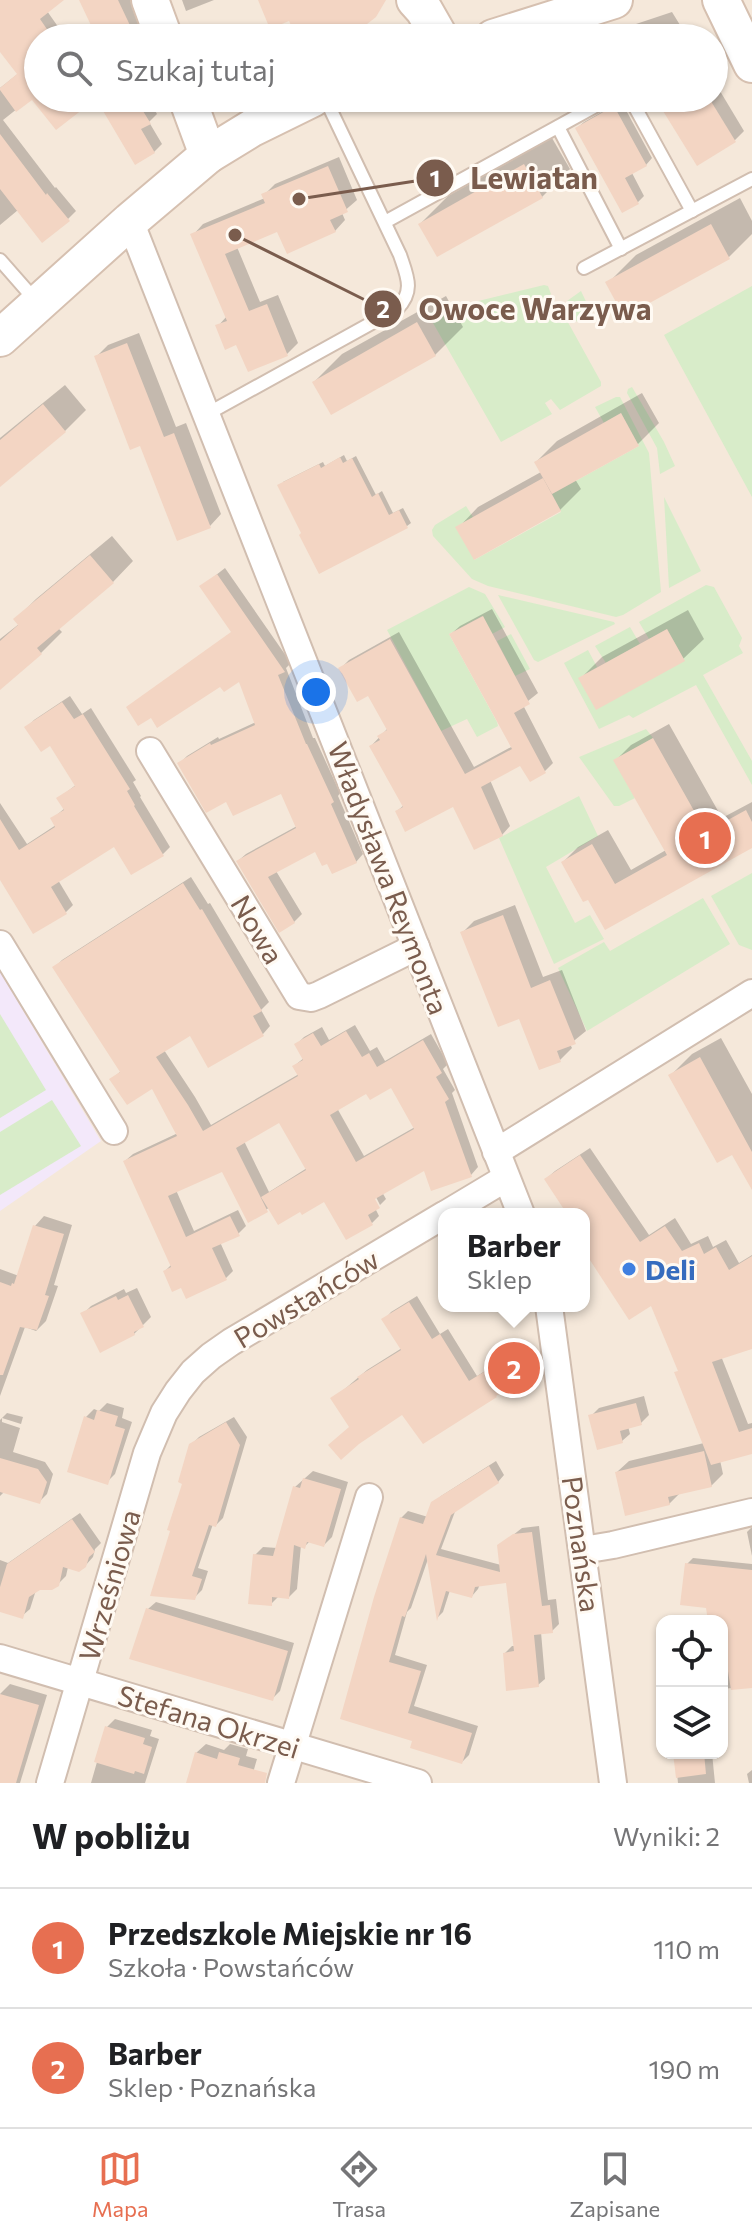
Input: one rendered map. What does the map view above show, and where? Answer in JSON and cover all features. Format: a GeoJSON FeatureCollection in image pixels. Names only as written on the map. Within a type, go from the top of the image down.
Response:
{"type":"FeatureCollection","features":[{"type":"Feature","properties":{"kind":"street"},"geometry":{"type":"LineString","coordinates":[[150,0],[159,24]]}},
{"type":"Feature","properties":{"kind":"street"},"geometry":{"type":"LineString","coordinates":[[415,0],[432,24]]}},
{"type":"Feature","properties":{"kind":"street"},"geometry":{"type":"LineString","coordinates":[[538,24],[614,0]]}},
{"type":"Feature","properties":{"kind":"street"},"geometry":{"type":"LineString","coordinates":[[721,0],[746,32]]}},
{"type":"Feature","properties":{"kind":"street"},"geometry":{"type":"LineString","coordinates":[[192,112],[208,155]]}},
{"type":"Feature","properties":{"kind":"street"},"geometry":{"type":"LineString","coordinates":[[0,338],[208,155],[285,112]]}},
{"type":"Feature","properties":{"kind":"street","name":"Władysława Reymonta"},"geometry":{"type":"LineString","coordinates":[[130,221],[506,1178]]}},
{"type":"Feature","properties":{"kind":"street","name":"Nowa"},"geometry":{"type":"LineString","coordinates":[[150,751],[299,996],[311,998],[319,995],[416,947]]}},
{"type":"Feature","properties":{"kind":"street"},"geometry":{"type":"LineString","coordinates":[[0,944],[114,1131]]}},
{"type":"Feature","properties":{"kind":"street"},"geometry":{"type":"LineString","coordinates":[[496,1152],[752,993]]}},
{"type":"Feature","properties":{"kind":"street"},"geometry":{"type":"LineString","coordinates":[[506,1178],[518,1208]]}},
{"type":"Feature","properties":{"kind":"street","name":"Powstańców"},"geometry":{"type":"LineString","coordinates":[[457,1208],[506,1178]]}},
{"type":"Feature","properties":{"kind":"street","name":"Powstańców"},"geometry":{"type":"LineString","coordinates":[[178,1391],[193,1372],[231,1342],[438,1219]]}},
{"type":"Feature","properties":{"kind":"street","name":"Poznańska"},"geometry":{"type":"LineString","coordinates":[[550,1312],[613,1783]]}},
{"type":"Feature","properties":{"kind":"street","name":"Wrześniowa"},"geometry":{"type":"LineString","coordinates":[[50,1783],[147,1453],[159,1423],[178,1391]]}},
{"type":"Feature","properties":{"kind":"street"},"geometry":{"type":"LineString","coordinates":[[281,1783],[369,1497]]}},
{"type":"Feature","properties":{"kind":"street"},"geometry":{"type":"LineString","coordinates":[[583,1550],[752,1512]]}},
{"type":"Feature","properties":{"kind":"street","name":"Stefana Okrzei"},"geometry":{"type":"LineString","coordinates":[[0,1658],[418,1783]]}},
{"type":"Feature","properties":{"kind":"lane"},"geometry":{"type":"LineString","coordinates":[[207,414],[397,309],[405,301],[408,277],[332,112]]}},
{"type":"Feature","properties":{"kind":"lane"},"geometry":{"type":"LineString","coordinates":[[385,222],[585,112]]}},
{"type":"Feature","properties":{"kind":"lane"},"geometry":{"type":"LineString","coordinates":[[638,112],[692,211]]}},
{"type":"Feature","properties":{"kind":"lane"},"geometry":{"type":"LineString","coordinates":[[558,127],[621,249]]}},
{"type":"Feature","properties":{"kind":"lane"},"geometry":{"type":"LineString","coordinates":[[584,268],[752,179]]}},
{"type":"Feature","properties":{"kind":"lane"},"geometry":{"type":"LineString","coordinates":[[0,260],[38,304]]}},
{"type":"Feature","properties":{"kind":"shaded area"},"geometry":{"type":"Polygon","coordinates":[[[0,0],[752,0],[752,1783],[0,1783],[0,0]]]}},
{"type":"Feature","properties":{"kind":"shaded area"},"geometry":{"type":"Polygon","coordinates":[[[0,972],[101,1141],[0,1211],[0,972]]]}},
{"type":"Feature","properties":{"kind":"green space"},"geometry":{"type":"Polygon","coordinates":[[[548,286],[551,294],[548,297],[554,307],[559,306],[601,386],[560,410],[551,399],[545,403],[552,414],[501,442],[429,313],[548,286]]]}},
{"type":"Feature","properties":{"kind":"green space"},"geometry":{"type":"Polygon","coordinates":[[[752,286],[752,497],[664,335],[752,286]]]}},
{"type":"Feature","properties":{"kind":"green space"},"geometry":{"type":"Polygon","coordinates":[[[581,291],[592,314],[577,322],[567,301],[581,291]]]}},
{"type":"Feature","properties":{"kind":"green space"},"geometry":{"type":"Polygon","coordinates":[[[632,387],[675,466],[660,474],[657,448],[627,393],[632,387]]]}},
{"type":"Feature","properties":{"kind":"green space"},"geometry":{"type":"Polygon","coordinates":[[[620,397],[649,453],[661,592],[616,617],[488,586],[472,579],[433,536],[435,525],[466,506],[473,517],[474,560],[561,512],[552,494],[639,446],[621,413],[604,423],[595,407],[620,397]]]}},
{"type":"Feature","properties":{"kind":"green space"},"geometry":{"type":"Polygon","coordinates":[[[664,497],[701,571],[669,588],[664,497]]]}},
{"type":"Feature","properties":{"kind":"green space"},"geometry":{"type":"Polygon","coordinates":[[[706,585],[714,587],[742,638],[739,646],[743,653],[703,675],[752,761],[752,785],[696,685],[633,718],[629,715],[599,729],[564,663],[588,650],[597,667],[579,678],[596,709],[684,660],[667,629],[649,639],[639,622],[706,585]]]}},
{"type":"Feature","properties":{"kind":"green space"},"geometry":{"type":"Polygon","coordinates":[[[469,587],[485,594],[505,627],[492,634],[482,616],[449,634],[497,722],[498,726],[477,737],[467,719],[441,731],[387,630],[469,587]]]}},
{"type":"Feature","properties":{"kind":"green space"},"geometry":{"type":"Polygon","coordinates":[[[498,595],[615,624],[538,662],[534,660],[498,595]]]}},
{"type":"Feature","properties":{"kind":"green space"},"geometry":{"type":"Polygon","coordinates":[[[630,627],[640,644],[606,663],[595,646],[630,627]]]}},
{"type":"Feature","properties":{"kind":"green space"},"geometry":{"type":"Polygon","coordinates":[[[511,634],[530,669],[515,676],[497,641],[511,634]]]}},
{"type":"Feature","properties":{"kind":"green space"},"geometry":{"type":"Polygon","coordinates":[[[646,729],[653,738],[614,760],[635,798],[614,806],[579,757],[646,729]]]}},
{"type":"Feature","properties":{"kind":"green space"},"geometry":{"type":"Polygon","coordinates":[[[579,796],[598,836],[546,867],[575,923],[590,915],[604,939],[554,964],[499,838],[579,796]]]}},
{"type":"Feature","properties":{"kind":"green space"},"geometry":{"type":"Polygon","coordinates":[[[752,873],[752,950],[739,945],[711,896],[752,873]]]}},
{"type":"Feature","properties":{"kind":"green space"},"geometry":{"type":"Polygon","coordinates":[[[703,898],[730,944],[587,1031],[558,968],[604,942],[610,951],[703,898]]]}},
{"type":"Feature","properties":{"kind":"green space"},"geometry":{"type":"Polygon","coordinates":[[[0,1014],[46,1090],[0,1118],[0,1014]]]}},
{"type":"Feature","properties":{"kind":"green space"},"geometry":{"type":"Polygon","coordinates":[[[52,1100],[81,1146],[0,1195],[0,1132],[52,1100]]]}},
{"type":"Feature","properties":{"kind":"building"},"geometry":{"type":"Polygon","coordinates":[[[0,0],[64,0],[40,19],[43,24],[24,24],[24,106],[16,112],[0,88],[17,74],[0,52],[0,0]]]}},
{"type":"Feature","properties":{"kind":"building"},"geometry":{"type":"Polygon","coordinates":[[[79,0],[118,0],[129,24],[90,24],[79,0]]]}},
{"type":"Feature","properties":{"kind":"building"},"geometry":{"type":"Polygon","coordinates":[[[258,0],[386,0],[376,17],[367,24],[290,24],[289,21],[268,24],[258,0]]]}},
{"type":"Feature","properties":{"kind":"building"},"geometry":{"type":"Polygon","coordinates":[[[42,112],[79,112],[56,130],[42,112]]]}},
{"type":"Feature","properties":{"kind":"building"},"geometry":{"type":"Polygon","coordinates":[[[104,112],[144,112],[151,124],[141,129],[155,153],[135,165],[104,112]]]}},
{"type":"Feature","properties":{"kind":"building"},"geometry":{"type":"Polygon","coordinates":[[[603,112],[617,112],[647,166],[625,178],[639,204],[622,213],[575,128],[603,112]]]}},
{"type":"Feature","properties":{"kind":"building"},"geometry":{"type":"Polygon","coordinates":[[[664,112],[718,112],[736,142],[697,166],[664,112]]]}},
{"type":"Feature","properties":{"kind":"building"},"geometry":{"type":"Polygon","coordinates":[[[0,134],[46,195],[70,221],[42,243],[0,189],[0,134]]]}},
{"type":"Feature","properties":{"kind":"building"},"geometry":{"type":"Polygon","coordinates":[[[524,164],[543,198],[437,257],[418,224],[524,164]]]}},
{"type":"Feature","properties":{"kind":"building"},"geometry":{"type":"Polygon","coordinates":[[[328,166],[348,212],[330,220],[336,232],[287,254],[277,232],[225,254],[249,311],[267,304],[288,356],[248,372],[236,345],[225,350],[215,325],[227,321],[190,234],[265,203],[261,194],[328,166]]]}},
{"type":"Feature","properties":{"kind":"building"},"geometry":{"type":"Polygon","coordinates":[[[711,224],[730,259],[624,317],[605,282],[711,224]]]}},
{"type":"Feature","properties":{"kind":"building"},"geometry":{"type":"Polygon","coordinates":[[[417,322],[436,356],[331,415],[312,382],[417,322]]]}},
{"type":"Feature","properties":{"kind":"building"},"geometry":{"type":"Polygon","coordinates":[[[127,343],[164,437],[174,433],[211,528],[177,541],[140,446],[130,450],[94,356],[127,343]]]}},
{"type":"Feature","properties":{"kind":"building"},"geometry":{"type":"Polygon","coordinates":[[[43,404],[66,432],[0,487],[0,440],[43,404]]]}},
{"type":"Feature","properties":{"kind":"building"},"geometry":{"type":"Polygon","coordinates":[[[621,413],[639,446],[552,494],[534,462],[621,413]]]}},
{"type":"Feature","properties":{"kind":"building"},"geometry":{"type":"Polygon","coordinates":[[[340,457],[343,463],[352,458],[372,497],[378,493],[389,515],[399,510],[408,528],[319,574],[277,485],[340,457]]]}},
{"type":"Feature","properties":{"kind":"building"},"geometry":{"type":"Polygon","coordinates":[[[543,478],[561,511],[474,560],[455,527],[543,478]]]}},
{"type":"Feature","properties":{"kind":"building"},"geometry":{"type":"Polygon","coordinates":[[[90,555],[114,583],[37,648],[42,654],[0,690],[0,641],[18,625],[13,619],[90,555]]]}},
{"type":"Feature","properties":{"kind":"building"},"geometry":{"type":"Polygon","coordinates":[[[217,574],[285,672],[278,675],[334,802],[331,804],[357,863],[332,874],[327,864],[322,866],[315,852],[268,877],[295,923],[279,933],[236,861],[296,828],[281,794],[233,816],[226,802],[206,813],[177,763],[210,743],[255,725],[239,682],[224,692],[220,687],[157,728],[151,718],[138,726],[126,707],[231,632],[199,586],[217,574]]]}},
{"type":"Feature","properties":{"kind":"building"},"geometry":{"type":"Polygon","coordinates":[[[483,616],[530,704],[514,713],[546,773],[530,782],[520,766],[481,787],[503,836],[474,850],[453,807],[405,832],[395,811],[403,807],[369,746],[380,740],[377,736],[387,730],[368,696],[357,702],[338,668],[390,639],[465,774],[512,749],[449,634],[483,616]]]}},
{"type":"Feature","properties":{"kind":"building"},"geometry":{"type":"Polygon","coordinates":[[[667,629],[685,661],[596,710],[578,678],[667,629]]]}},
{"type":"Feature","properties":{"kind":"building"},"geometry":{"type":"Polygon","coordinates":[[[62,702],[74,719],[83,714],[130,789],[127,791],[134,806],[164,856],[131,875],[114,847],[51,887],[67,914],[33,934],[0,880],[0,819],[19,850],[55,827],[50,818],[64,810],[56,798],[75,786],[50,746],[41,752],[24,727],[62,702]]]}},
{"type":"Feature","properties":{"kind":"building"},"geometry":{"type":"Polygon","coordinates":[[[653,738],[706,832],[746,810],[752,822],[752,848],[605,930],[588,900],[583,902],[561,862],[592,844],[615,884],[667,855],[613,760],[653,738]]]}},
{"type":"Feature","properties":{"kind":"building"},"geometry":{"type":"Polygon","coordinates":[[[183,883],[202,909],[262,1011],[253,1016],[264,1036],[208,1068],[190,1036],[156,1057],[203,1131],[298,1076],[292,1066],[303,1060],[294,1044],[313,1033],[321,1046],[346,1031],[362,1057],[369,1053],[377,1067],[423,1040],[442,1073],[436,1077],[449,1099],[445,1102],[472,1177],[431,1191],[424,1171],[375,1199],[380,1208],[368,1215],[373,1225],[346,1240],[324,1202],[278,1225],[261,1197],[306,1170],[279,1123],[236,1148],[268,1212],[248,1223],[222,1172],[168,1196],[186,1237],[230,1216],[240,1236],[212,1248],[227,1280],[186,1299],[181,1288],[172,1292],[163,1271],[171,1267],[123,1161],[177,1136],[152,1089],[127,1105],[109,1079],[120,1072],[52,967],[183,883]],[[391,1088],[370,1100],[366,1094],[330,1115],[356,1162],[414,1129],[391,1088]]]}},
{"type":"Feature","properties":{"kind":"building"},"geometry":{"type":"Polygon","coordinates":[[[503,915],[531,988],[550,980],[576,1044],[557,1051],[561,1062],[539,1070],[519,1019],[498,1027],[460,932],[503,915]]]}},
{"type":"Feature","properties":{"kind":"building"},"geometry":{"type":"Polygon","coordinates":[[[700,1057],[752,1152],[752,1190],[732,1155],[717,1163],[668,1075],[700,1057]]]}},
{"type":"Feature","properties":{"kind":"building"},"geometry":{"type":"Polygon","coordinates":[[[580,1155],[640,1242],[665,1226],[682,1251],[699,1243],[704,1254],[716,1247],[729,1270],[752,1256],[752,1349],[712,1362],[739,1432],[752,1428],[752,1454],[711,1465],[651,1306],[629,1320],[590,1260],[590,1208],[563,1208],[544,1179],[580,1155]]]}},
{"type":"Feature","properties":{"kind":"building"},"geometry":{"type":"Polygon","coordinates":[[[33,1225],[64,1234],[37,1330],[20,1327],[3,1375],[0,1375],[0,1282],[11,1286],[14,1284],[33,1225]]]}},
{"type":"Feature","properties":{"kind":"building"},"geometry":{"type":"Polygon","coordinates":[[[128,1295],[144,1327],[100,1353],[80,1313],[116,1296],[118,1300],[128,1295]]]}},
{"type":"Feature","properties":{"kind":"building"},"geometry":{"type":"Polygon","coordinates":[[[409,1302],[432,1339],[440,1334],[469,1381],[515,1353],[528,1377],[423,1444],[402,1415],[341,1460],[328,1445],[349,1427],[330,1398],[401,1350],[381,1319],[409,1302]]]}},
{"type":"Feature","properties":{"kind":"building"},"geometry":{"type":"Polygon","coordinates":[[[636,1403],[642,1425],[620,1431],[623,1443],[597,1450],[588,1415],[636,1403]]]}},
{"type":"Feature","properties":{"kind":"building"},"geometry":{"type":"Polygon","coordinates":[[[97,1410],[118,1416],[115,1426],[125,1429],[108,1485],[67,1472],[84,1416],[94,1420],[97,1410]]]}},
{"type":"Feature","properties":{"kind":"building"},"geometry":{"type":"Polygon","coordinates":[[[226,1422],[240,1445],[216,1527],[209,1525],[192,1576],[202,1579],[195,1600],[150,1596],[170,1531],[167,1530],[182,1484],[178,1482],[189,1444],[226,1422]]]}},
{"type":"Feature","properties":{"kind":"building"},"geometry":{"type":"Polygon","coordinates":[[[704,1451],[712,1487],[668,1497],[670,1505],[625,1516],[615,1472],[704,1451]]]}},
{"type":"Feature","properties":{"kind":"building"},"geometry":{"type":"Polygon","coordinates":[[[0,1458],[38,1469],[47,1482],[40,1504],[0,1492],[0,1458]]]}},
{"type":"Feature","properties":{"kind":"building"},"geometry":{"type":"Polygon","coordinates":[[[489,1466],[499,1483],[451,1515],[436,1555],[500,1572],[497,1545],[513,1534],[532,1532],[542,1606],[550,1605],[553,1633],[534,1635],[539,1687],[506,1691],[503,1653],[514,1651],[506,1583],[475,1587],[472,1598],[446,1591],[437,1621],[426,1554],[405,1617],[402,1616],[389,1662],[421,1671],[408,1713],[472,1733],[462,1764],[410,1748],[412,1741],[340,1719],[400,1517],[423,1524],[431,1502],[489,1466]]]}},
{"type":"Feature","properties":{"kind":"building"},"geometry":{"type":"Polygon","coordinates":[[[303,1478],[341,1489],[324,1547],[307,1542],[305,1549],[294,1545],[289,1599],[272,1597],[272,1606],[248,1604],[253,1554],[273,1556],[293,1486],[300,1488],[303,1478]]]}},
{"type":"Feature","properties":{"kind":"building"},"geometry":{"type":"Polygon","coordinates":[[[72,1519],[95,1552],[89,1557],[86,1567],[79,1572],[63,1567],[59,1586],[52,1590],[40,1590],[29,1597],[23,1619],[0,1612],[0,1587],[7,1564],[72,1519]]]}},
{"type":"Feature","properties":{"kind":"building"},"geometry":{"type":"Polygon","coordinates":[[[685,1563],[752,1570],[752,1688],[731,1690],[728,1615],[707,1615],[706,1608],[680,1605],[685,1563]]]}},
{"type":"Feature","properties":{"kind":"building"},"geometry":{"type":"Polygon","coordinates":[[[146,1608],[288,1651],[273,1701],[129,1659],[146,1608]]]}},
{"type":"Feature","properties":{"kind":"building"},"geometry":{"type":"Polygon","coordinates":[[[0,1694],[39,1705],[16,1783],[0,1783],[0,1694]]]}},
{"type":"Feature","properties":{"kind":"building"},"geometry":{"type":"Polygon","coordinates":[[[105,1726],[145,1738],[143,1744],[152,1747],[144,1774],[94,1762],[105,1726]]]}},
{"type":"Feature","properties":{"kind":"building"},"geometry":{"type":"Polygon","coordinates":[[[195,1752],[217,1759],[219,1752],[240,1758],[238,1765],[267,1773],[265,1783],[186,1783],[195,1752]]]}},
{"type":"Feature","properties":{"kind":"building"},"geometry":{"type":"Polygon","coordinates":[[[674,1759],[705,1759],[706,1774],[676,1778],[674,1759]]]}},
{"type":"Feature","properties":{"kind":"place","name":"Lewiatan"},"geometry":{"type":"Point","coordinates":[299,199]}},
{"type":"Feature","properties":{"kind":"place","name":"Owoce Warzywa"},"geometry":{"type":"Point","coordinates":[235,235]}},
{"type":"Feature","properties":{"kind":"place","name":"Przedszkole Miejskie nr 16"},"geometry":{"type":"Point","coordinates":[705,838]}},
{"type":"Feature","properties":{"kind":"place","name":"Deli"},"geometry":{"type":"Point","coordinates":[629,1269]}},
{"type":"Feature","properties":{"kind":"place","name":"Barber"},"geometry":{"type":"Point","coordinates":[514,1368]}}]}
